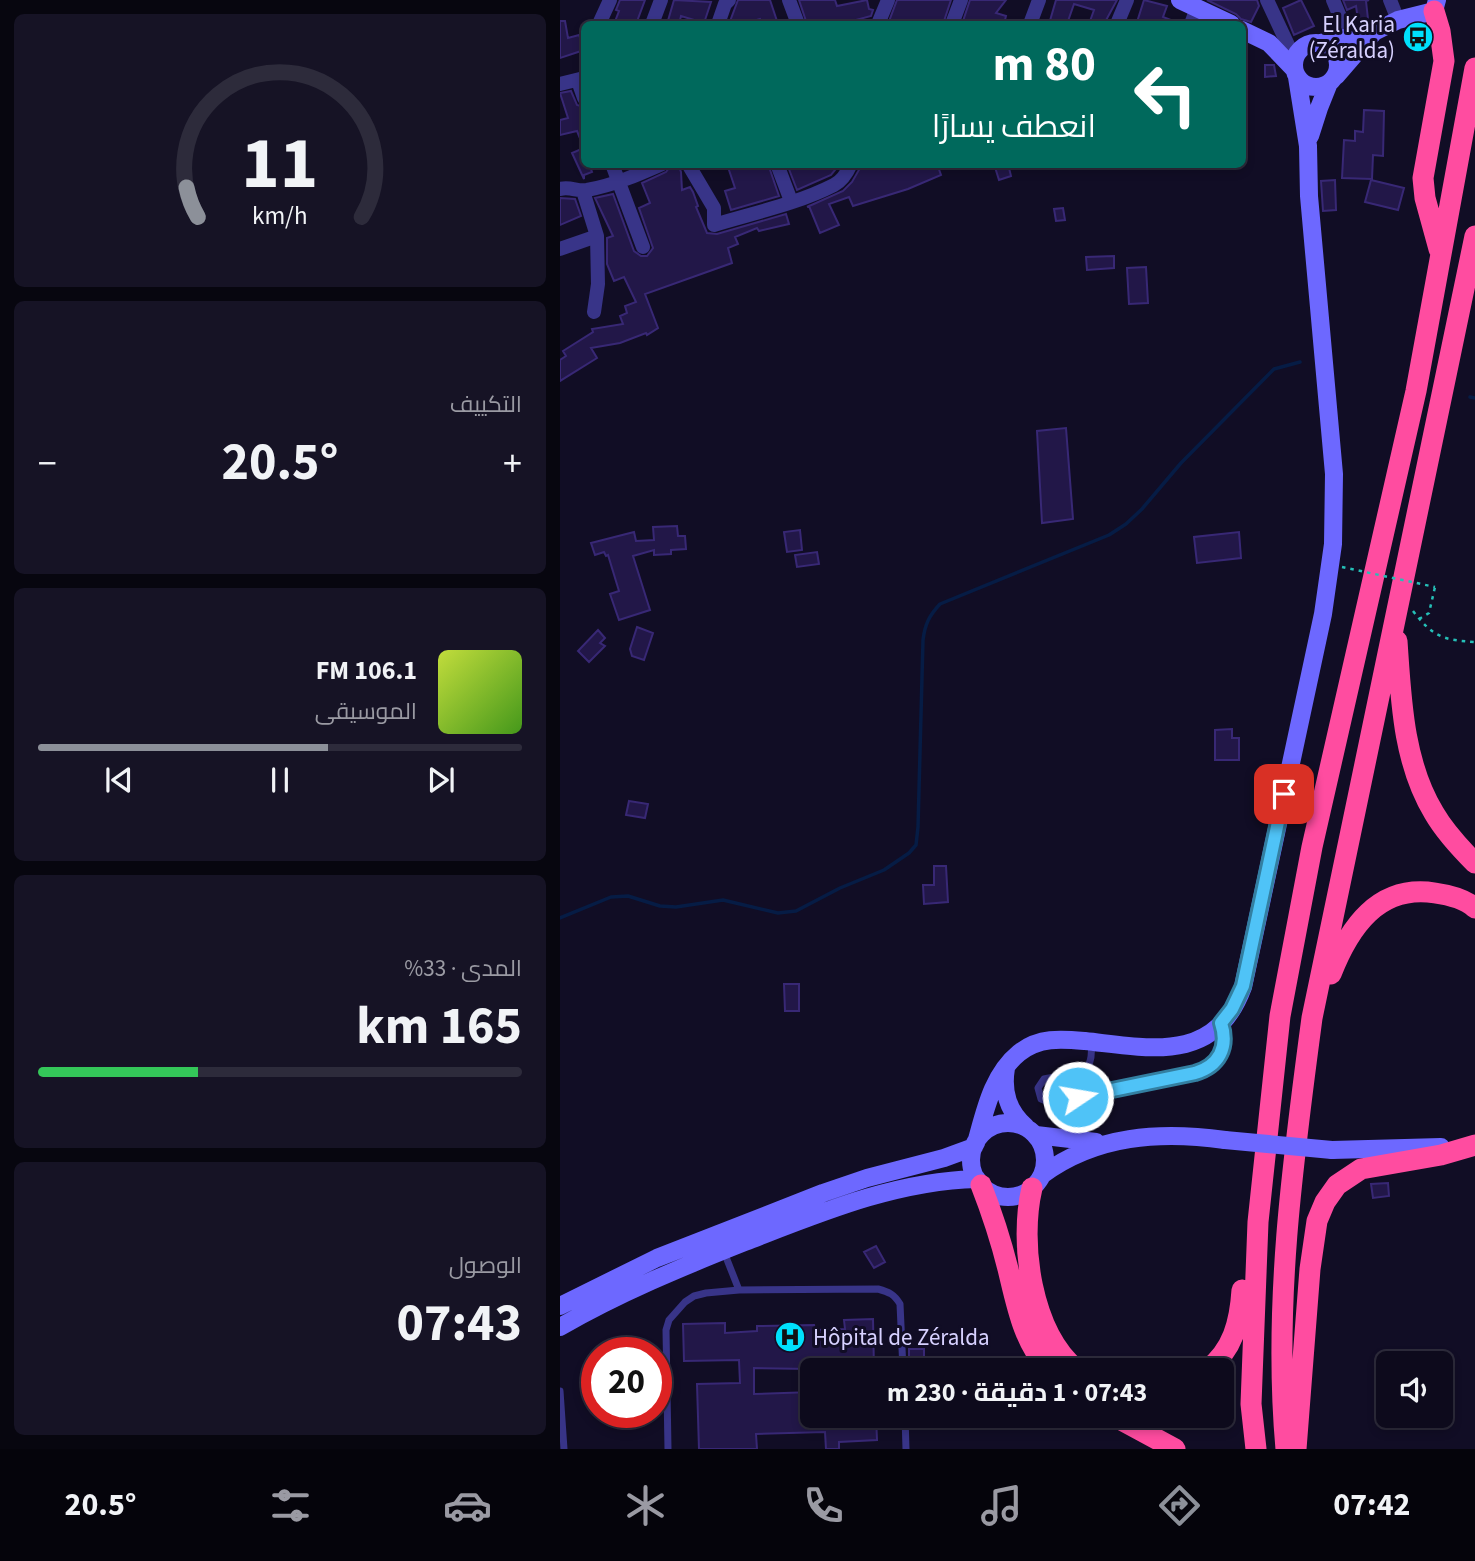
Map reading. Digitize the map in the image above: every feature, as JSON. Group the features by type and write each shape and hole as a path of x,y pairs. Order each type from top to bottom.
{"highway":[{"path":"1435,6 1444,61 1423,178 1425,198 1441,254"},
{"path":"1256,1449 1251,1404 1258,1222 1280,1016 1294,933 1351,669 1416,391 1475,68"},
{"path":"1286,1449 1282,1410 1282,1313 1296,1139 1312,1018 1475,236"},
{"path":"1395,615 1403,714 1420,786 1434,814 1453,840 1475,863"},
{"path":"1312,1018 1340,950 1355,926 1374,906 1396,896 1422,891 1470,903 1475,908"},
{"path":"1296,1449 1311,1269 1317,1220 1325,1202 1337,1185 1361,1169 1441,1155 1475,1143"},
{"path":"1037,1181 1028,1206 1027,1231 1038,1308 1055,1346 1066,1358"},
{"path":"979,1182 1000,1241 1022,1326 1039,1358"},
{"path":"1218,1358 1227,1349 1237,1328 1241,1308 1244,1246 1258,1222"},
{"path":"1136,1428 1175,1449"}],"street":[{"path":"600,21 610,0"},
{"path":"653,21 662,0"},
{"path":"717,21 729,0"},
{"path":"789,0 797,21"},
{"path":"879,21 888,0"},
{"path":"953,21 961,0"},
{"path":"1031,21 1039,0"},
{"path":"1117,21 1127,0"},
{"path":"1180,0 1194,16 1217,21"},
{"path":"1107,1143 1066,1158 1018,1195 1002,1196 988,1190 979,1182 972,1163 990,1094 1006,1068 1021,1052 1039,1042 1059,1039 1171,1048 1195,1042 1221,1023 1232,1009 1243,986 1332,560 1334,474 1309,196 1308,146 1295,73 1297,53 1267,0"},
{"path":"1333,0 1348,36"},
{"path":"1390,0 1398,20"},
{"path":"1246,32 1269,43 1295,46 1320,43 1374,32 1435,6"},
{"path":"1269,43 1308,86 1315,88 1333,80 1374,32"},
{"path":"1308,146 1318,108 1338,68 1334,52 1320,43"},
{"path":"560,85 581,80"},
{"path":"614,168 643,247"},
{"path":"562,184 583,191 619,182 652,168"},
{"path":"690,168 714,208 714,225 836,184 849,168"},
{"path":"779,168 791,201"},
{"path":"583,191 597,236 598,284 594,312"},
{"path":"560,249 597,236"},
{"path":"1006,1068 1004,1087 1009,1105 1031,1131 1045,1154 1037,1181"},
{"path":"560,1306 648,1262 812,1197 867,1178 936,1160 975,1145 985,1131 998,1124 1012,1123 1064,1140 1107,1143 1168,1136 1332,1150 1426,1148 1475,1143"},
{"path":"560,1327 614,1298 829,1209 873,1195 932,1182 979,1182"}],"lane":[{"path":"1091,1042 1092,1058 1089,1066 1082,1072 1044,1079 1038,1088 1041,1099 1051,1103 1203,1071 1217,1061 1221,1054 1224,1038 1221,1023"},
{"path":"723,1251 739,1290"},
{"path":"672,1449 666,1330 669,1320 694,1296 739,1290 878,1289 895,1295 900,1304 902,1358"},
{"path":"560,1391 564,1449"},
{"path":"905,1428 906,1449"}],"path":[{"path":"1342,567 1435,587 1429,613 1419,618"},
{"path":"1399,593 1431,632 1439,637 1475,642"}],"building":[{"path":"620,0 645,0 637,21 615,21 619,11 616,10"},
{"path":"674,0 711,2 705,21 681,16 680,21 668,21"},
{"path":"738,0 770,0 777,21 760,19 730,21"},
{"path":"799,0 835,0 837,6 867,0 869,9 873,10 871,16 852,21 806,21"},
{"path":"897,0 951,0 944,21 889,21"},
{"path":"970,0 1006,0 996,13 1006,16 1005,21 963,21"},
{"path":"1056,0 1117,0 1106,21 1090,21 1094,10 1074,4 1068,21 1050,21"},
{"path":"1144,0 1167,6 1163,17 1173,21 1137,21"},
{"path":"1207,0 1257,0 1259,6 1251,22"},
{"path":"1301,0 1314,26 1294,35 1283,8"},
{"path":"1343,0 1369,0 1366,1 1368,19 1358,20 1356,6 1347,10"},
{"path":"560,21 565,21 568,38 579,35 581,51 560,58"},
{"path":"1265,65 1274,65 1276,76 1265,77"},
{"path":"571,91 577,105 581,106 581,141 577,131 560,135 560,120 568,118 560,93"},
{"path":"1364,110 1384,111 1383,156 1373,155 1372,179 1342,178 1344,140 1355,141 1355,131 1363,132"},
{"path":"581,149 581,168 590,168 592,172 584,175 584,179 572,153"},
{"path":"669,168 680,168 682,190 690,187 693,192 707,233 717,234 786,214 789,224 759,231 757,228 735,237 738,244 728,248 732,263 645,294 658,328 647,335 646,333 620,343 591,348 597,358 560,381 560,360 566,356 563,351 593,332 592,329 623,324 620,316 627,313 625,306 636,302 624,277 614,281 607,264 607,238 613,236 595,198 613,194 634,251 641,256 647,256 653,248 639,208 650,203 642,183"},
{"path":"728,168 769,168 779,196 731,210 725,191 735,188"},
{"path":"789,168 837,168 831,175 797,190"},
{"path":"860,168 938,168 941,175 908,189 853,206 849,197 829,204 839,225 820,233 809,206 843,191"},
{"path":"995,168 1009,168 1011,176 999,180"},
{"path":"1335,180 1336,210 1323,211 1321,181"},
{"path":"1371,180 1404,188 1398,210 1365,202"},
{"path":"560,198 575,199 581,216 560,225"},
{"path":"1063,208 1065,220 1056,221 1054,209"},
{"path":"1114,256 1114,268 1087,270 1086,257"},
{"path":"1146,267 1148,303 1129,304 1127,268"},
{"path":"1066,428 1073,519 1042,523 1037,431"},
{"path":"677,526 678,536 685,536 686,549 671,550 671,554 654,555 654,550 633,556 650,610 619,620 610,594 619,591 608,555 604,552 595,555 591,543 634,532 636,541 654,540 653,527"},
{"path":"800,530 802,550 787,552 784,532"},
{"path":"1239,532 1241,558 1197,563 1194,537"},
{"path":"817,552 819,564 797,567 795,555"},
{"path":"637,627 653,633 644,660 632,656 630,649"},
{"path":"598,630 605,638 600,643 605,646 589,662 578,651"},
{"path":"1232,729 1232,738 1239,738 1239,760 1215,760 1215,730"},
{"path":"629,801 648,804 645,818 626,815"},
{"path":"934,866 946,866 948,902 924,904 923,885 934,885"},
{"path":"784,984 799,984 799,1011 785,1011"},
{"path":"1388,1183 1389,1196 1373,1198 1371,1184"},
{"path":"876,1246 885,1262 874,1268 864,1252"},
{"path":"873,1319 874,1358 800,1358 800,1369 754,1368 754,1394 800,1392 800,1428 876,1428 877,1440 839,1442 839,1449 826,1449 825,1432 756,1434 757,1449 699,1449 697,1384 740,1383 739,1360 684,1361 683,1324 725,1323 725,1333 757,1331 757,1326 814,1325 815,1330 845,1329 844,1320"},
{"path":"909,1349 924,1349 924,1358 909,1358"}],"waterway":[{"path":"560,918 611,897 628,896 660,906 676,907 723,900 778,913 796,911 840,888 884,870 909,853 916,845 918,827 923,640 926,625 936,608 940,604 1109,535 1126,524 1181,463 1274,369 1300,362"},
{"path":"1470,397 1475,398"}],"place":[{"name":"El Karia (Zéralda)","path":"1418,37"},
{"name":"Hôpital de Zéralda","path":"790,1337"}],"route":[{"path":"1078,1097 1203,1071 1217,1061 1224,1045 1221,1023 1232,1009 1243,986 1284,794"}]}
